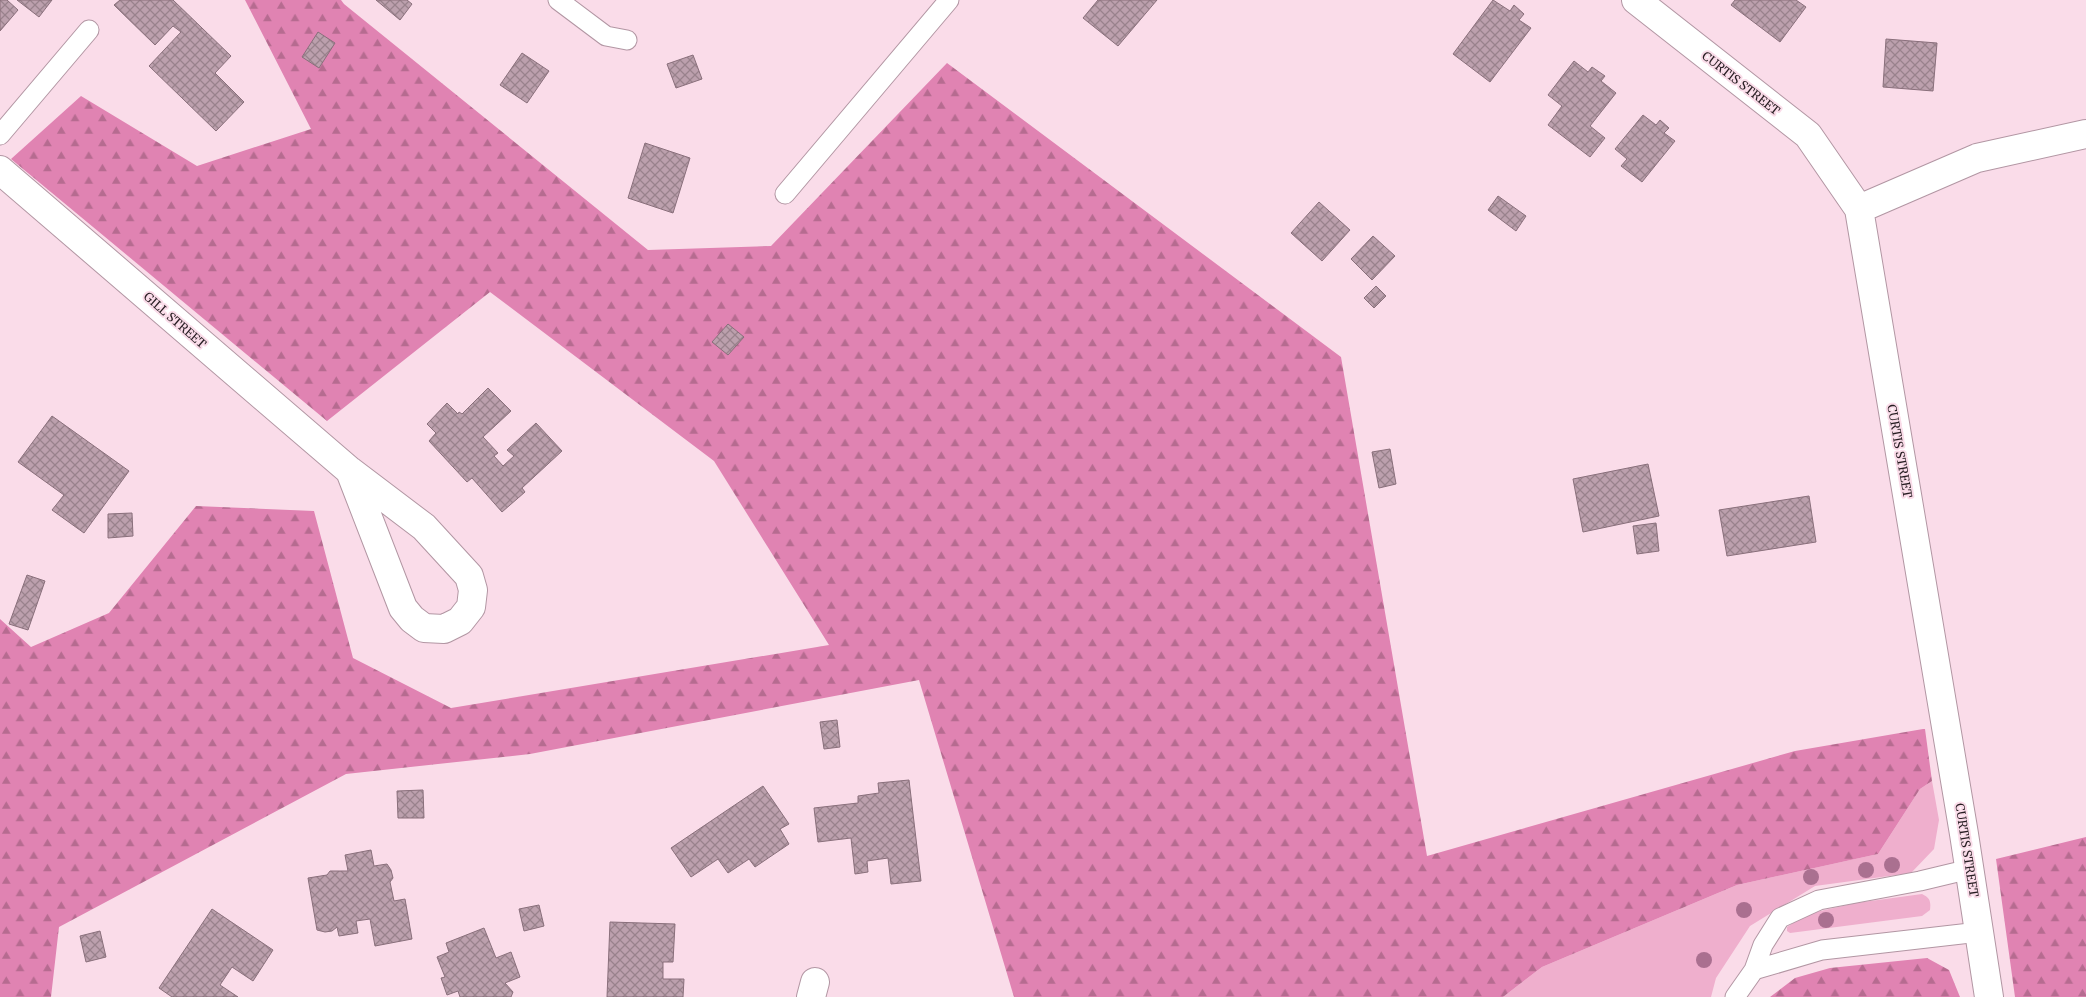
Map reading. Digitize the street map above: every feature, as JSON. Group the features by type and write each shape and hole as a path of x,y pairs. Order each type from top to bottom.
{"street":[{"name":"CURTIS STREET","path":"1636,0 1808,135 1859,209 1970,869 1989,997"},
{"path":"1859,209 1977,158 2086,134"},
{"name":"GILL STREET","path":"0,170 350,471 424,527 469,576 473,590 471,607 460,621 444,629 424,628 412,620 403,608 350,471"}],"lane":[{"path":"558,0 606,36 627,40"},
{"path":"785,194 949,0"},
{"path":"0,135 89,30"},
{"path":"1735,997 1754,970 1762,945 1780,918 1819,900 1920,881 1970,869"},
{"path":"1754,970 1822,950 1979,932"}],"shaded area":[{"path":"1932,781 1939,820 1934,849 1911,873 1815,886 1750,926 1716,978 1711,997 1503,997 1542,967 1737,885 1878,854 1920,789"},
{"path":"1922,894 1929,900 1930,910 1922,916 1790,933 1787,931 1787,927 1807,914 1856,903"}],"green space":[{"path":"245,0 341,0 648,250 771,246 947,63 1341,357 1427,856 1795,751 1923,729 1925,729 1932,781 1920,789 1878,854 1737,885 1542,967 1503,997 1014,997 919,680 530,754 346,774 59,927 51,997 0,997 0,619 31,647 109,613 196,506 314,511 353,658 451,708 829,645 714,461 490,292 327,421 11,159 81,96 197,166 311,129"},
{"path":"2086,837 2086,997 2015,997 1996,859"},
{"path":"1927,958 1949,970 1960,997 1770,997 1795,978 1830,968"}],"building":[{"path":"0,0 7,0 18,10 0,31"},
{"path":"17,0 52,0 39,17"},
{"path":"120,0 173,0 231,56 215,73 244,102 216,131 149,66 181,32 173,26 155,45 114,5"},
{"path":"376,0 407,0 412,4 400,20"},
{"path":"1098,0 1157,0 1118,46 1083,18"},
{"path":"1493,0 1510,11 1514,5 1524,14 1519,20 1531,28 1490,82 1453,54"},
{"path":"1735,0 1796,0 1806,7 1780,42 1731,5"},
{"path":"318,32 335,43 319,68 302,57"},
{"path":"1886,39 1937,43 1933,91 1883,87"},
{"path":"522,53 549,71 527,103 500,85"},
{"path":"693,55 702,79 676,88 667,64"},
{"path":"1574,61 1588,72 1592,67 1605,76 1601,81 1616,93 1590,126 1605,138 1590,157 1548,125 1562,106 1548,95"},
{"path":"1643,115 1656,125 1660,120 1669,128 1664,133 1675,141 1642,182 1621,166 1627,159 1615,149"},
{"path":"645,143 690,158 673,213 628,198"},
{"path":"1498,196 1526,216 1516,231 1488,210"},
{"path":"1319,202 1350,230 1322,261 1291,233"},
{"path":"1373,236 1395,256 1372,280 1351,259"},
{"path":"1376,286 1386,296 1374,308 1364,298"},
{"path":"728,324 744,337 728,355 712,342"},
{"path":"488,388 511,411 483,437 498,453 494,456 503,466 514,456 507,450 536,423 562,451 522,488 525,492 502,512 472,478 467,482 429,441 436,433 427,424 447,403 458,414 459,412 462,414"},
{"path":"52,416 129,471 84,533 52,510 64,495 18,462"},
{"path":"1390,449 1396,484 1379,488 1372,452"},
{"path":"1648,464 1659,516 1583,532 1573,479"},
{"path":"1809,496 1816,542 1727,556 1719,510"},
{"path":"132,513 133,536 108,538 108,514"},
{"path":"1656,523 1659,551 1637,554 1633,526"},
{"path":"27,575 45,581 28,630 9,624"},
{"path":"837,720 840,747 824,749 820,722"},
{"path":"909,780 921,881 891,884 888,858 867,861 868,872 855,874 851,838 818,842 814,808 858,803 858,796 879,793 878,783"},
{"path":"763,786 789,824 780,829 789,844 755,867 749,859 728,873 718,859 691,877 671,848"},
{"path":"423,790 424,818 398,818 397,791"},
{"path":"371,850 374,866 387,864 391,870 393,878 390,882 394,901 405,899 412,939 375,946 370,919 356,921 358,933 339,936 337,927 332,931 317,930 308,878 327,875 330,871 348,871 345,855"},
{"path":"539,905 544,926 524,931 519,909"},
{"path":"212,909 273,950 253,981 232,967 220,985 238,997 172,997 159,988"},
{"path":"610,922 675,924 673,962 663,962 663,979 684,979 683,997 607,997"},
{"path":"484,928 496,958 511,952 520,977 505,983 513,992 511,997 460,997 458,991 447,995 441,978 445,977 437,957 449,952 446,943"},
{"path":"100,931 106,957 86,962 80,936"}]}
